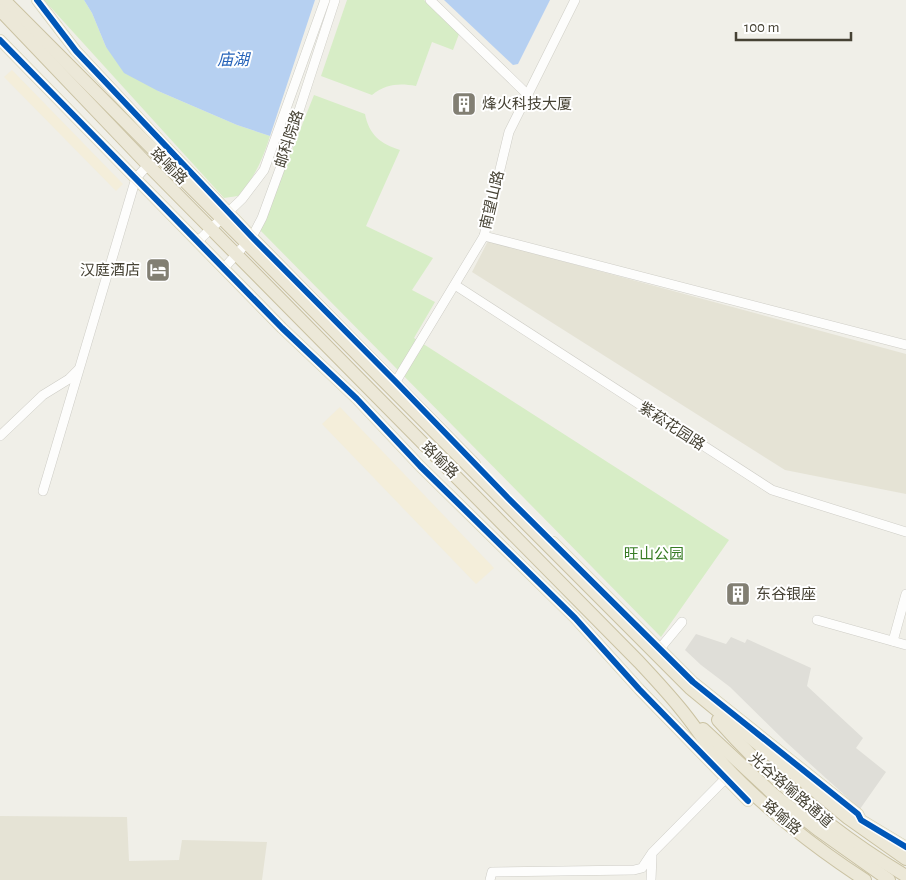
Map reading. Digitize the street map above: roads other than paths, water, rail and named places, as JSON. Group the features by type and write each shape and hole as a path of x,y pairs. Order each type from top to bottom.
{"highway":[{"name":"珞喻路","path":"4,0 225,215 658,651 690,688 848,818 906,859"},
{"name":"珞喻路","path":"0,10 148,165 640,662 680,708 729,775 846,868 866,880"},
{"name":"光谷珞喻路通道","path":"690,688 747,752 786,788 815,813 854,842 906,876"},
{"name":"光谷珞喻路通道","path":"680,708 773,794 817,829 890,880"}],"main road":[{"path":"37,0 76,51 225,215"},
{"path":"0,40 282,328 357,399 420,466 575,618 639,689 729,775 748,801"},
{"path":"658,651 693,682 858,814 861,820 906,847"}],"street":[{"path":"198,241 250,190 264,170 325,0"},
{"name":"邮科院路","path":"224,268 249,240 262,218 281,166 335,0"},
{"path":"430,0 528,95"},
{"name":"南望山路","path":"394,386 484,236 508,137 575,0"},
{"path":"43,491 136,178 148,165"},
{"path":"484,236 906,345"},
{"name":"紫菘花园路","path":"454,285 772,490 906,532"},
{"path":"0,436 43,395 69,379 80,368"},
{"path":"893,641 906,594"},
{"path":"817,620 906,644"},
{"path":"658,651 682,622"},
{"path":"490,880 492,872 634,870 642,868 652,853 729,775"},
{"path":"651,880 652,853"}],"water":[{"name":"庙湖","path":"84,0 315,0 270,136 237,125 158,91 124,73 106,47 92,13"},
{"path":"444,0 550,0 518,64 513,65"}],"place":[{"name":"烽火科技大厦","path":"464,104"},
{"name":"汉庭酒店","path":"158,270"},
{"name":"东谷银座","path":"738,594"}],"park label":[{"name":"旺山公园","path":"654,554"}]}
